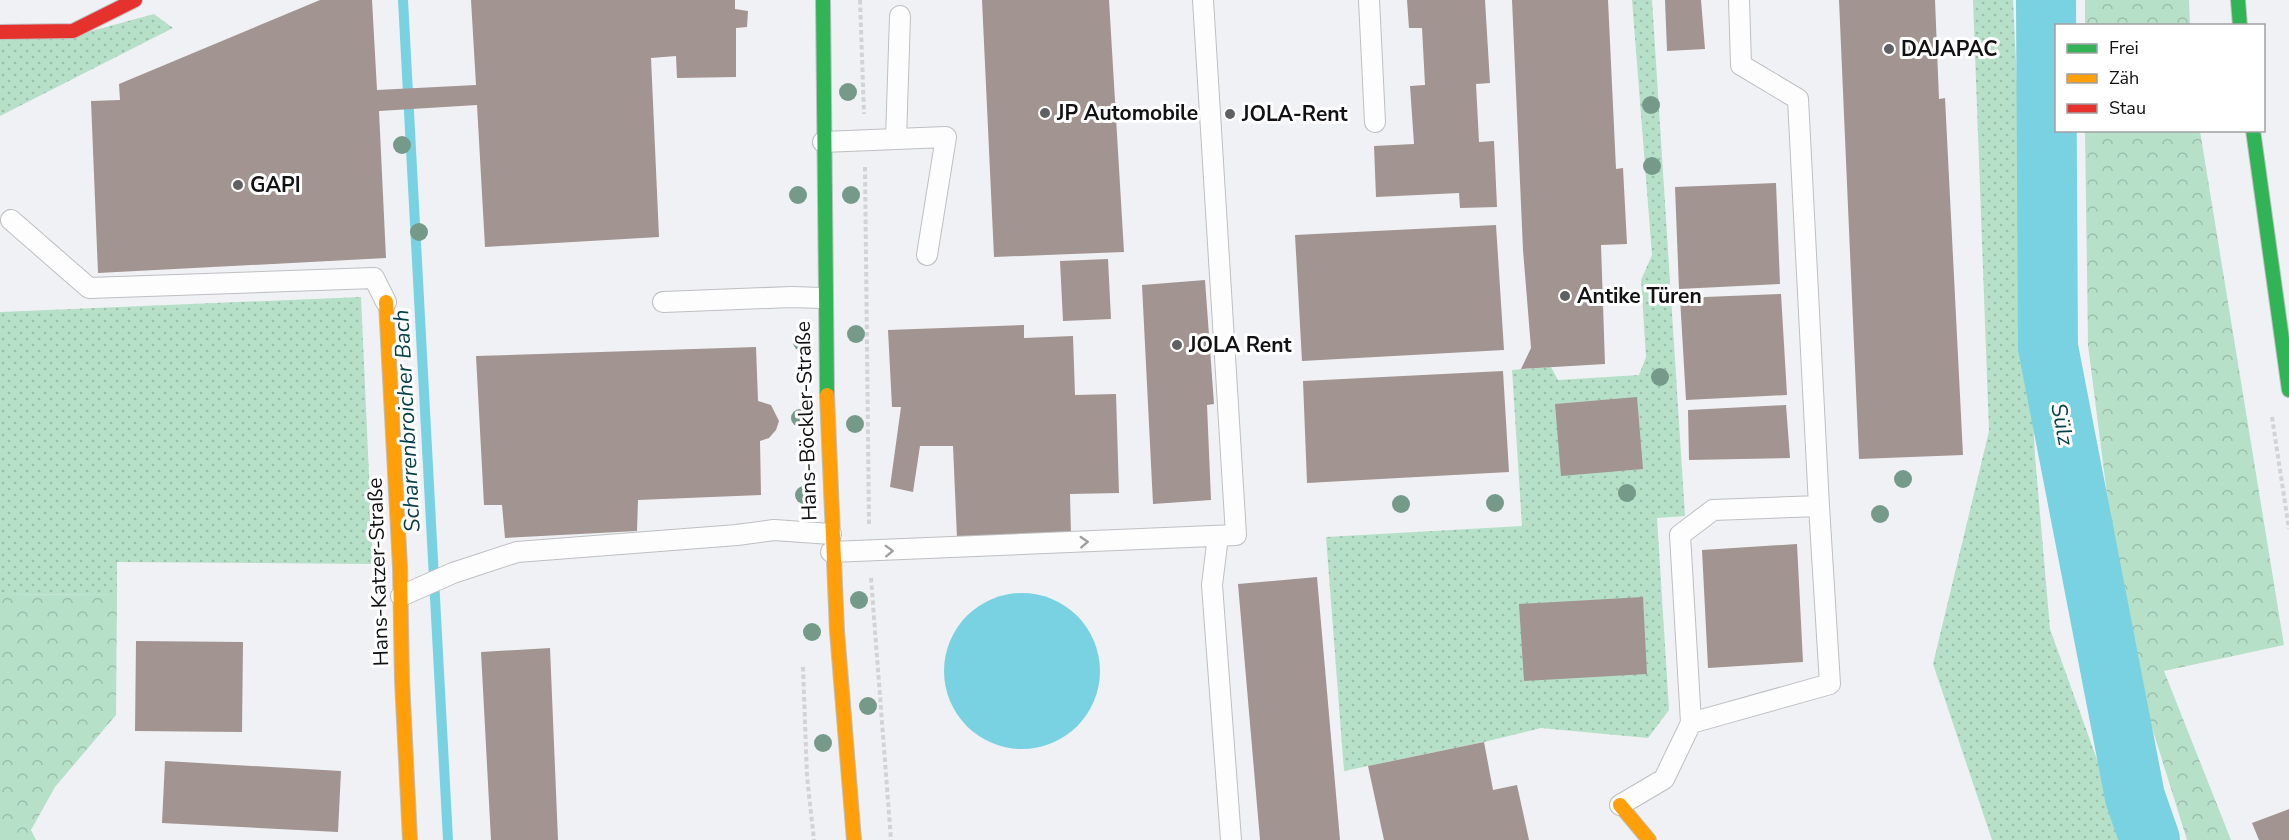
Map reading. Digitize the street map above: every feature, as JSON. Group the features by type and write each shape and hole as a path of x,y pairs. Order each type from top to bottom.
{"street":[{"path":"0,32 72,31 135,0"},
{"name":"Hans-Böckler-Straße","path":"823,0 823,298 831,543 843,737 854,840"},
{"path":"2238,0 2241,24"},
{"path":"2253,132 2289,390"},
{"name":"Hans-Katzer-Straße","path":"386,302 401,596 402,680 410,840"},
{"path":"1620,805 1649,840"}],"lane":[{"path":"1203,0 1227,535 1212,585 1231,840"},
{"path":"1369,0 1375,122"},
{"path":"1690,723 1830,684 1798,99 1741,65 1738,0"},
{"path":"896,139 900,15"},
{"path":"823,142 946,137 927,255"},
{"path":"11,220 89,288 374,278 386,302"},
{"path":"663,302 823,298"},
{"path":"1620,805 1664,779 1690,723 1680,535 1713,510 1819,506"},
{"path":"401,596 453,573 517,552 737,535 774,530 869,551 1227,535"}],"path":[{"path":"860,0 865,140 869,551 891,840"}],"green space":[{"path":"1632,0 1652,0 1685,516 1657,518 1669,710 1648,738 1541,728 1344,771 1326,537 1522,526 1512,370 1551,367 1558,380 1639,375 1646,357 1641,280 1652,255"},
{"path":"1973,0 2013,0 2035,456 2050,629 2126,840 1992,840 1933,664 1989,431"},
{"path":"2085,0 2189,0 2190,24 2085,24"},
{"path":"154,14 173,28 0,116 0,39 62,39"},
{"path":"2085,132 2200,132 2284,645 2164,671 2231,840 2187,840 2126,644 2088,345"},
{"path":"361,297 373,564 117,562 117,595 0,594 0,312"},
{"path":"0,594 117,595 116,715 55,787 31,830 36,840 0,840"}],"water":[{"path":"1022,593 1052,599 1077,616 1094,641 1100,671 1094,701 1077,726 1052,743 1022,749 992,743 967,726 950,701 944,671 950,641 967,616 992,599"}],"building":[{"path":"320,0 372,0 377,90 476,85 471,0 735,0 735,9 748,11 747,27 736,28 736,77 677,78 676,56 651,58 659,237 485,247 477,105 379,111 386,258 98,273 91,101 120,100 119,84"},
{"path":"982,0 1109,0 1124,252 994,257"},
{"path":"1407,0 1485,0 1490,83 1476,84 1479,142 1494,141 1497,207 1460,208 1459,193 1376,197 1374,146 1414,144 1410,86 1425,85 1422,28 1409,28"},
{"path":"1512,0 1608,0 1616,169 1623,168 1627,244 1601,245 1605,364 1521,369 1531,348 1523,250"},
{"path":"1665,0 1701,0 1705,49 1667,51"},
{"path":"1839,0 1935,0 1939,99 1945,98 1963,455 1859,459"},
{"path":"1776,183 1780,284 1679,289 1675,187"},
{"path":"1496,225 1504,350 1302,361 1295,235"},
{"path":"1108,259 1111,319 1063,321 1060,261"},
{"name":"JOLA Rent","path":"1205,280 1214,404 1207,405 1211,500 1153,504 1142,285"},
{"path":"1781,294 1787,395 1686,400 1680,298"},
{"path":"1024,325 1024,338 1073,336 1075,395 1116,394 1119,493 1070,494 1071,534 957,538 953,446 920,446 913,492 890,487 901,407 892,407 888,330"},
{"path":"756,347 758,401 771,405 779,421 776,430 769,438 760,441 761,495 638,500 637,531 505,538 502,505 484,505 476,356"},
{"path":"1503,371 1509,472 1307,483 1303,381"},
{"path":"1637,397 1643,469 1561,476 1555,404"},
{"path":"1786,405 1790,458 1689,460 1688,410"},
{"path":"1797,544 1803,662 1708,668 1702,550"},
{"path":"1317,577 1340,840 1260,840 1238,584"},
{"path":"1643,597 1647,674 1524,681 1519,604"},
{"path":"136,641 243,642 242,732 135,731"},
{"path":"550,648 558,840 491,840 481,652"},
{"path":"1484,742 1493,790 1517,785 1529,840 1384,840 1368,766"},
{"path":"165,761 341,771 338,832 162,823"},
{"path":"2289,809 2289,840 2259,840 2252,823"}],"waterway":[{"name":"Scharrenbroicher Bach","path":"403,0 448,840"},
{"name":"Sülz","path":"2046,0 2048,347 2135,797 2150,840"}],"traffic: fast":[{"path":"823,0 827,395"},
{"path":"2238,0 2240,24"},
{"path":"2253,132 2289,390"}],"traffic: slow":[{"path":"386,302 400,567 402,680 410,840"},
{"path":"827,395 837,631 854,840"},
{"path":"1620,805 1649,840"}],"traffic: jam":[{"path":"0,32 73,31 135,0"}],"place":[{"name":"DAJAPAC","path":"1889,49"},
{"name":"JP Automobile","path":"1045,113"},
{"name":"JOLA-Rent","path":"1230,114"},
{"name":"GAPI","path":"238,185"},
{"name":"Antike Türen","path":"1565,296"},
{"name":"JOLA Rent","path":"1177,345"}]}
